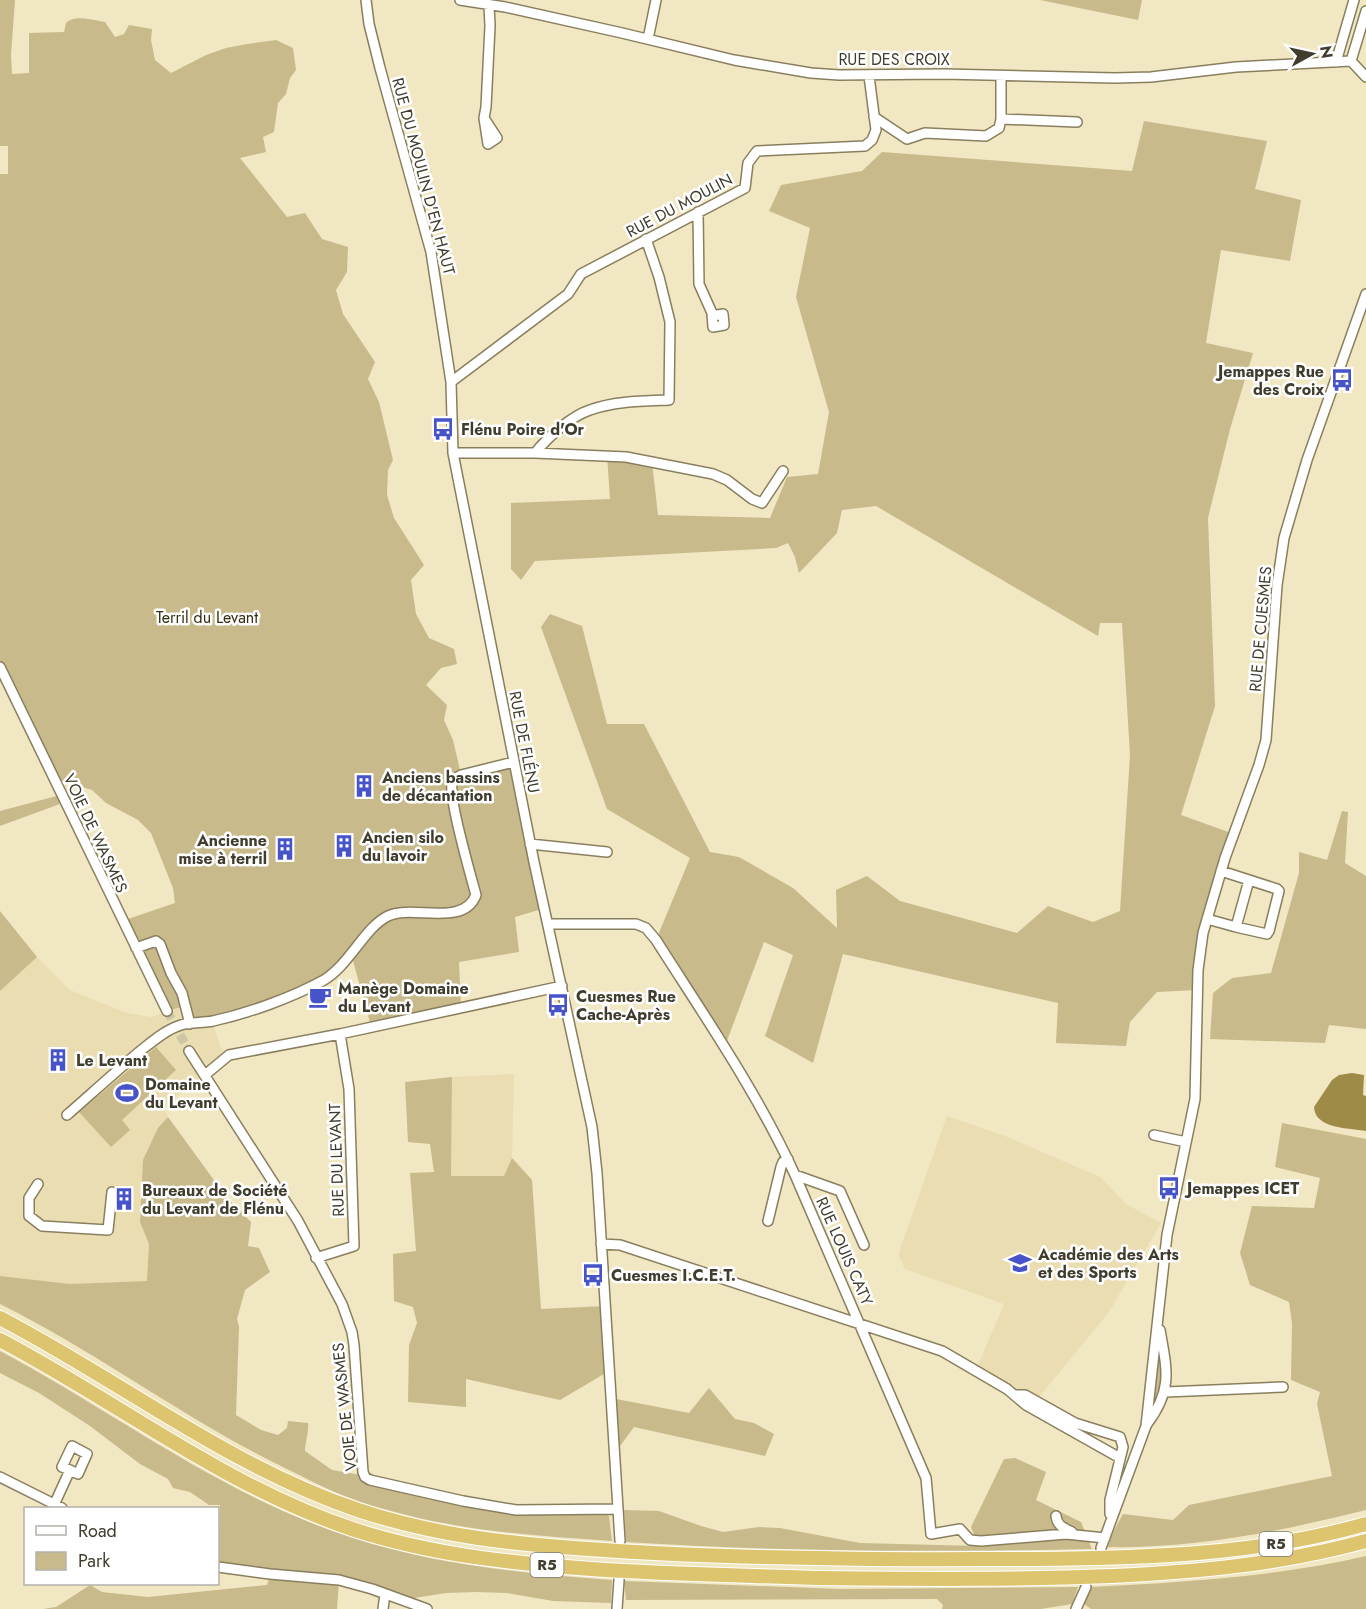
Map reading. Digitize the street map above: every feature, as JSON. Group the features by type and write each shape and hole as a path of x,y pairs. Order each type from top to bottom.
{"highway":[{"name":"R5","path":"0,1318 104,1376 210,1442 283,1481 398,1523 477,1539 568,1548 730,1557 893,1560 1064,1558 1175,1555 1224,1551 1302,1539 1366,1524"},
{"name":"R5","path":"0,1340 201,1460 276,1498 353,1529 433,1551 548,1566 730,1576 894,1579 1064,1578 1225,1568 1306,1555 1366,1541"},
{"path":"1306,1555 1366,1546"}],"street":[{"name":"RUE DU MOULIN D'EN HAUT","path":"366,0 369,24 380,68 432,252 451,382 453,453 491,645"},
{"name":"RUE DES CROIX","path":"460,0 489,4 734,60 811,73 869,76 944,74 1151,77 1236,67 1351,61"},
{"path":"648,39 656,0"},
{"path":"1336,62 1354,0"},
{"path":"484,118 490,26 489,4"},
{"path":"1366,11 1351,61 1366,77"},
{"name":"RUE DU MOULIN","path":"451,382 568,294 581,274 745,188 748,163 756,151 865,146 872,140 876,130 869,76"},
{"path":"874,117 907,139 925,133 986,136 999,128 1001,76"},
{"path":"1000,119 1077,122"},
{"path":"698,212 699,284 712,316"},
{"path":"535,453 549,436 588,410 635,401 669,400 670,322 659,277 646,239"},
{"name":"RUE DE CUESMES","path":"1158,1318 1167,1235 1195,1099 1198,969 1208,919 1221,872 1266,740 1277,585 1284,538 1307,460 1366,294"},
{"path":"453,453 535,453 626,457 713,474 727,480 752,499 762,503 783,471"},
{"name":"RUE DE FLÉNU","path":"491,645 530,844 592,1127 597,1173 620,1541"},
{"name":"VOIE DE WASMES","path":"0,667 167,1011"},
{"path":"66,1115 160,1036 182,1024 212,1021 255,1008 325,979 349,959 375,926 389,915 448,914 473,902 476,895 455,808 452,786 461,775 514,762"},
{"path":"530,844 607,852"},
{"path":"1208,919 1263,934 1269,931 1279,891 1221,872"},
{"path":"1236,927 1249,880"},
{"path":"574,924 582,920 619,918"},
{"name":"RUE LOUIS CATY","path":"548,924 636,924 646,928 744,1077 776,1133 926,1478 931,1534 960,1529 970,1540 981,1541 1066,1534 1106,1538"},
{"path":"136,948 156,941 160,944 171,973 182,993 190,1024"},
{"path":"205,1075 229,1055 340,1034 562,986"},
{"name":"RUE DU LEVANT","path":"316,1258 354,1246 349,1089 340,1034"},
{"name":"VOIE DE WASMES","path":"189,1051 287,1202 342,1304 352,1332 365,1477 463,1502 516,1510 618,1509"},
{"path":"1154,1135 1186,1142"},
{"path":"768,1221 781,1167 783,1162 788,1160"},
{"path":"795,1175 840,1191 864,1245"},
{"path":"38,1184 29,1198 29,1216 42,1226 108,1230 112,1192"},
{"path":"601,1244 620,1245 942,1351 1016,1395 1026,1405 1120,1458"},
{"path":"1146,1426 1160,1408 1166,1392 1158,1318"},
{"path":"1101,1548 1146,1426 1158,1318"},
{"path":"1166,1392 1282,1386"},
{"path":"1016,1395 1025,1395 1075,1423 1120,1437 1123,1443 1110,1500 1110,1522"},
{"path":"0,1477 58,1507 70,1470"},
{"path":"1056,1516 1061,1527 1080,1535"},
{"path":"219,1567 339,1580 427,1609"},
{"path":"617,1609 619,1580"},
{"path":"1076,1609 1086,1587"},
{"path":"383,1609 385,1594"}],"shaded area":[{"path":"37,957 70,990 127,1013 151,1017 185,1006 212,1021 221,1048 229,1055 164,1109 168,1117 158,1128 140,1222 149,1244 148,1281 70,1284 0,1276 0,991"},
{"path":"1352,1073 1364,1075 1366,1131 1326,1123 1320,1120 1314,1107 1332,1080 1339,1075"},
{"path":"514,1074 512,1158 504,1176 451,1176 452,1077"},
{"name":"Académie des Arts et des Sports","path":"947,1116 1005,1136 1100,1177 1126,1204 1161,1223 1109,1312 1035,1402 1016,1395 976,1370 1004,1304 905,1269 899,1256"}],"green space":[{"name":"Terril du Levant","path":"0,0 15,0 12,74 29,73 29,33 64,32 66,23 79,18 105,22 115,37 124,34 129,25 152,29 151,40 155,60 171,73 206,55 226,48 276,40 293,48 296,70 290,78 286,94 278,103 274,132 263,137 266,152 240,158 287,217 305,213 322,239 348,247 347,272 336,290 343,314 375,362 368,379 379,402 393,460 388,470 387,495 394,518 424,565 411,580 416,614 429,638 454,649 457,664 441,668 426,685 447,705 444,720 453,740 461,774 514,762 542,909 515,917 519,952 459,962 461,1007 371,1026 352,957 325,979 255,1008 190,1024 185,1006 167,1011 122,921 175,903 173,888 151,833 138,820 106,803 92,790 59,780 0,667 0,174 8,174 8,146 0,146"},
{"path":"1040,0 1142,0 1138,20"},
{"path":"1144,121 1267,141 1255,189 1301,200 1290,261 1221,250 1206,343 1253,353 1230,429 1208,518 1215,706 1181,815 1234,834 1203,933 1197,990 1157,992 1130,1022 1126,1046 1056,1043 1058,1003 843,954 813,1063 765,1036 793,955 764,942 725,1046 656,940 690,858 607,809 541,627 550,614 582,626 607,724 644,724 710,852 739,857 793,888 837,928 836,890 867,876 900,901 1017,933 1048,906 1093,922 1120,911 1130,755 1122,623 1100,623 1098,636 876,506 842,510 837,533 799,573 788,543 776,548 535,561 521,580 511,569 511,503 610,499 607,455 652,462 658,515 770,518 787,477 818,474 829,412 796,297 810,228 769,211 781,185 862,171 882,152 1132,171"},
{"path":"64,794 68,801 0,826 0,811"},
{"path":"1342,811 1348,812 1345,863 1366,876 1366,1029 1329,1025 1325,1043 1210,1039 1213,993 1232,978 1271,973 1299,873 1299,852 1327,860"},
{"path":"0,911 37,957 0,991"},
{"name":"Domaine du Levant","path":"156,1047 176,1070 122,1120 130,1130 111,1147 79,1112"},
{"path":"452,1077 451,1176 504,1176 512,1158 532,1180 541,1309 605,1306 609,1371 560,1400 466,1379 466,1407 408,1402 409,1345 417,1323 413,1307 394,1301 393,1254 416,1251 410,1173 434,1172 430,1144 408,1142 405,1082"},
{"path":"168,1117 227,1198 251,1222 248,1246 259,1248 270,1272 245,1290 237,1319 239,1327 236,1415 261,1430 278,1435 287,1428 288,1421 308,1423 305,1451 332,1470 486,1506 594,1509 609,1516 612,1541 484,1530 453,1525 390,1511 349,1498 217,1432 74,1344 0,1304 0,1276 70,1284 147,1281 149,1244 140,1222 143,1160 158,1128"},
{"path":"1282,1123 1366,1139 1366,1510 1302,1525 1206,1542 1108,1547 1123,1514 1173,1520 1189,1505 1332,1476 1317,1404 1320,1392 1291,1380 1292,1323 1289,1302 1250,1285 1240,1253 1252,1206 1314,1208 1320,1178 1275,1167"},
{"path":"1160,1346 1162,1393 1151,1412"},
{"path":"0,1351 193,1465 314,1524 387,1548 461,1564 612,1580 611,1603 553,1601 507,1593 476,1592 446,1593 402,1600 339,1581 337,1609 43,1609 56,1607 90,1585 102,1592 148,1597 267,1585 270,1575 219,1567 220,1505 209,1505 190,1492 173,1488 168,1479 140,1464 90,1426 39,1393 0,1373"},
{"path":"709,1388 735,1419 754,1423 774,1434 765,1456 634,1427 615,1453 611,1398 689,1413"},
{"path":"1015,1458 1046,1472 1036,1500 1081,1522 1092,1549 859,1550 742,1548 626,1542 624,1510 659,1511 723,1532 759,1527 780,1528 860,1543 978,1546 971,1527 1004,1459"},
{"path":"1366,1556 1366,1609 1091,1609 1084,1604 1092,1587 1264,1574"},
{"path":"624,1581 840,1589 1078,1587 1072,1604 1041,1609 942,1609 943,1605 937,1599 626,1600"}],"tunnel":[{"path":"167,1011 189,1051"}],"place":[{"name":"Jemappes Rue des Croix","path":"1342,380"},
{"name":"Flénu Poire d'Or","path":"443,429"},
{"name":"Anciens bassins de décantation","path":"364,786"},
{"name":"Ancien silo du lavoir","path":"344,846"},
{"name":"Ancienne mise à terril","path":"285,849"},
{"name":"Manège Domaine du Levant","path":"320,997"},
{"name":"Cuesmes Rue Cache-Après","path":"558,1005"},
{"name":"Le Levant","path":"58,1060"},
{"name":"Domaine du Levant","path":"127,1093"},
{"name":"Jemappes ICET","path":"1169,1188"},
{"name":"Bureaux de Société du Levant de Flénu","path":"124,1199"},
{"name":"Académie des Arts et des Sports","path":"1020,1263"},
{"name":"Cuesmes I.C.E.T.","path":"593,1275"}]}
